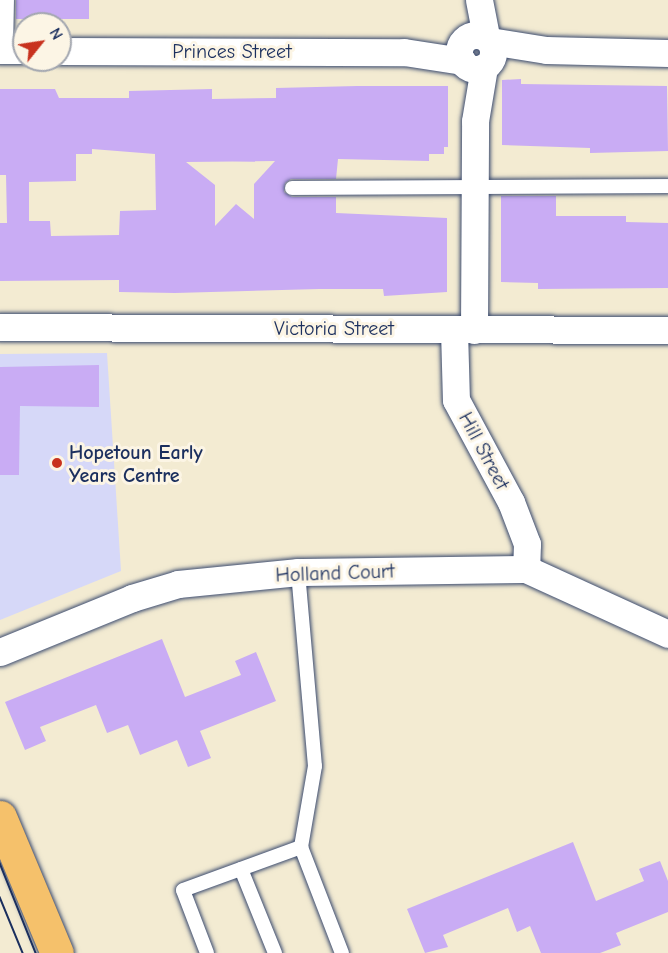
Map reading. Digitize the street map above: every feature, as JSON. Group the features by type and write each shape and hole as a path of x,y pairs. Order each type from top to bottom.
{"highway":[{"path":"0,817 57,953"}],"street":[{"name":"Hill Street","path":"474,0 476,51"},
{"name":"Hill Street","path":"479,0 474,187 464,330 456,400 511,502 526,544 525,569"},
{"name":"Princes Street","path":"72,51 546,50 668,53"},
{"name":"Victoria Street","path":"0,327 668,330"},
{"name":"Holland Court","path":"0,652 132,598 178,584 298,572 525,569 668,634"}],"lane":[{"path":"7,0 10,50"},
{"path":"292,188 668,186"},
{"path":"298,572 315,766 301,847 342,953"},
{"path":"207,953 183,890 301,847"},
{"path":"242,868 275,953"}],"shaded area":[{"name":"Hopetoun Early Years Centre","path":"107,353 121,571 0,620 0,354"}],"building":[{"path":"16,0 89,0 89,19 72,19 72,12 16,12"},
{"path":"521,79 521,84 667,86 668,151 590,153 590,148 502,145 502,80"},
{"path":"448,86 448,147 444,147 444,154 429,154 429,161 338,159 336,179 291,179 285,183 284,192 292,197 336,197 336,213 447,218 447,292 384,296 383,289 119,292 119,280 0,281 0,223 7,223 6,175 0,175 0,89 55,89 59,98 129,98 129,91 212,89 212,99 276,98 276,88","holes":["92,149 155,154 156,210 120,211 119,235 51,236 50,221 29,221 29,182 76,181 76,154 92,154","275,161 254,184 254,219 236,204 215,226 215,185 186,162"]},
{"path":"501,196 556,196 556,216 626,216 626,222 668,223 668,288 538,289 538,283 501,282"},
{"path":"99,365 99,407 20,406 19,475 0,475 0,367"},
{"path":"162,639 185,697 241,675 235,661 256,652 276,701 200,731 211,758 188,767 177,740 140,755 128,725 107,733 96,705 40,727 46,741 25,750 5,702"},
{"path":"573,842 596,901 644,881 639,869 660,861 668,881 668,912 616,933 621,945 600,953 541,953 530,926 517,932 508,908 443,935 448,947 425,953 407,909"}],"tram line":[{"path":"0,863 36,953"},
{"path":"0,897 23,953"}],"place":[{"name":"Hopetoun Early Years Centre","path":"57,463"}]}
